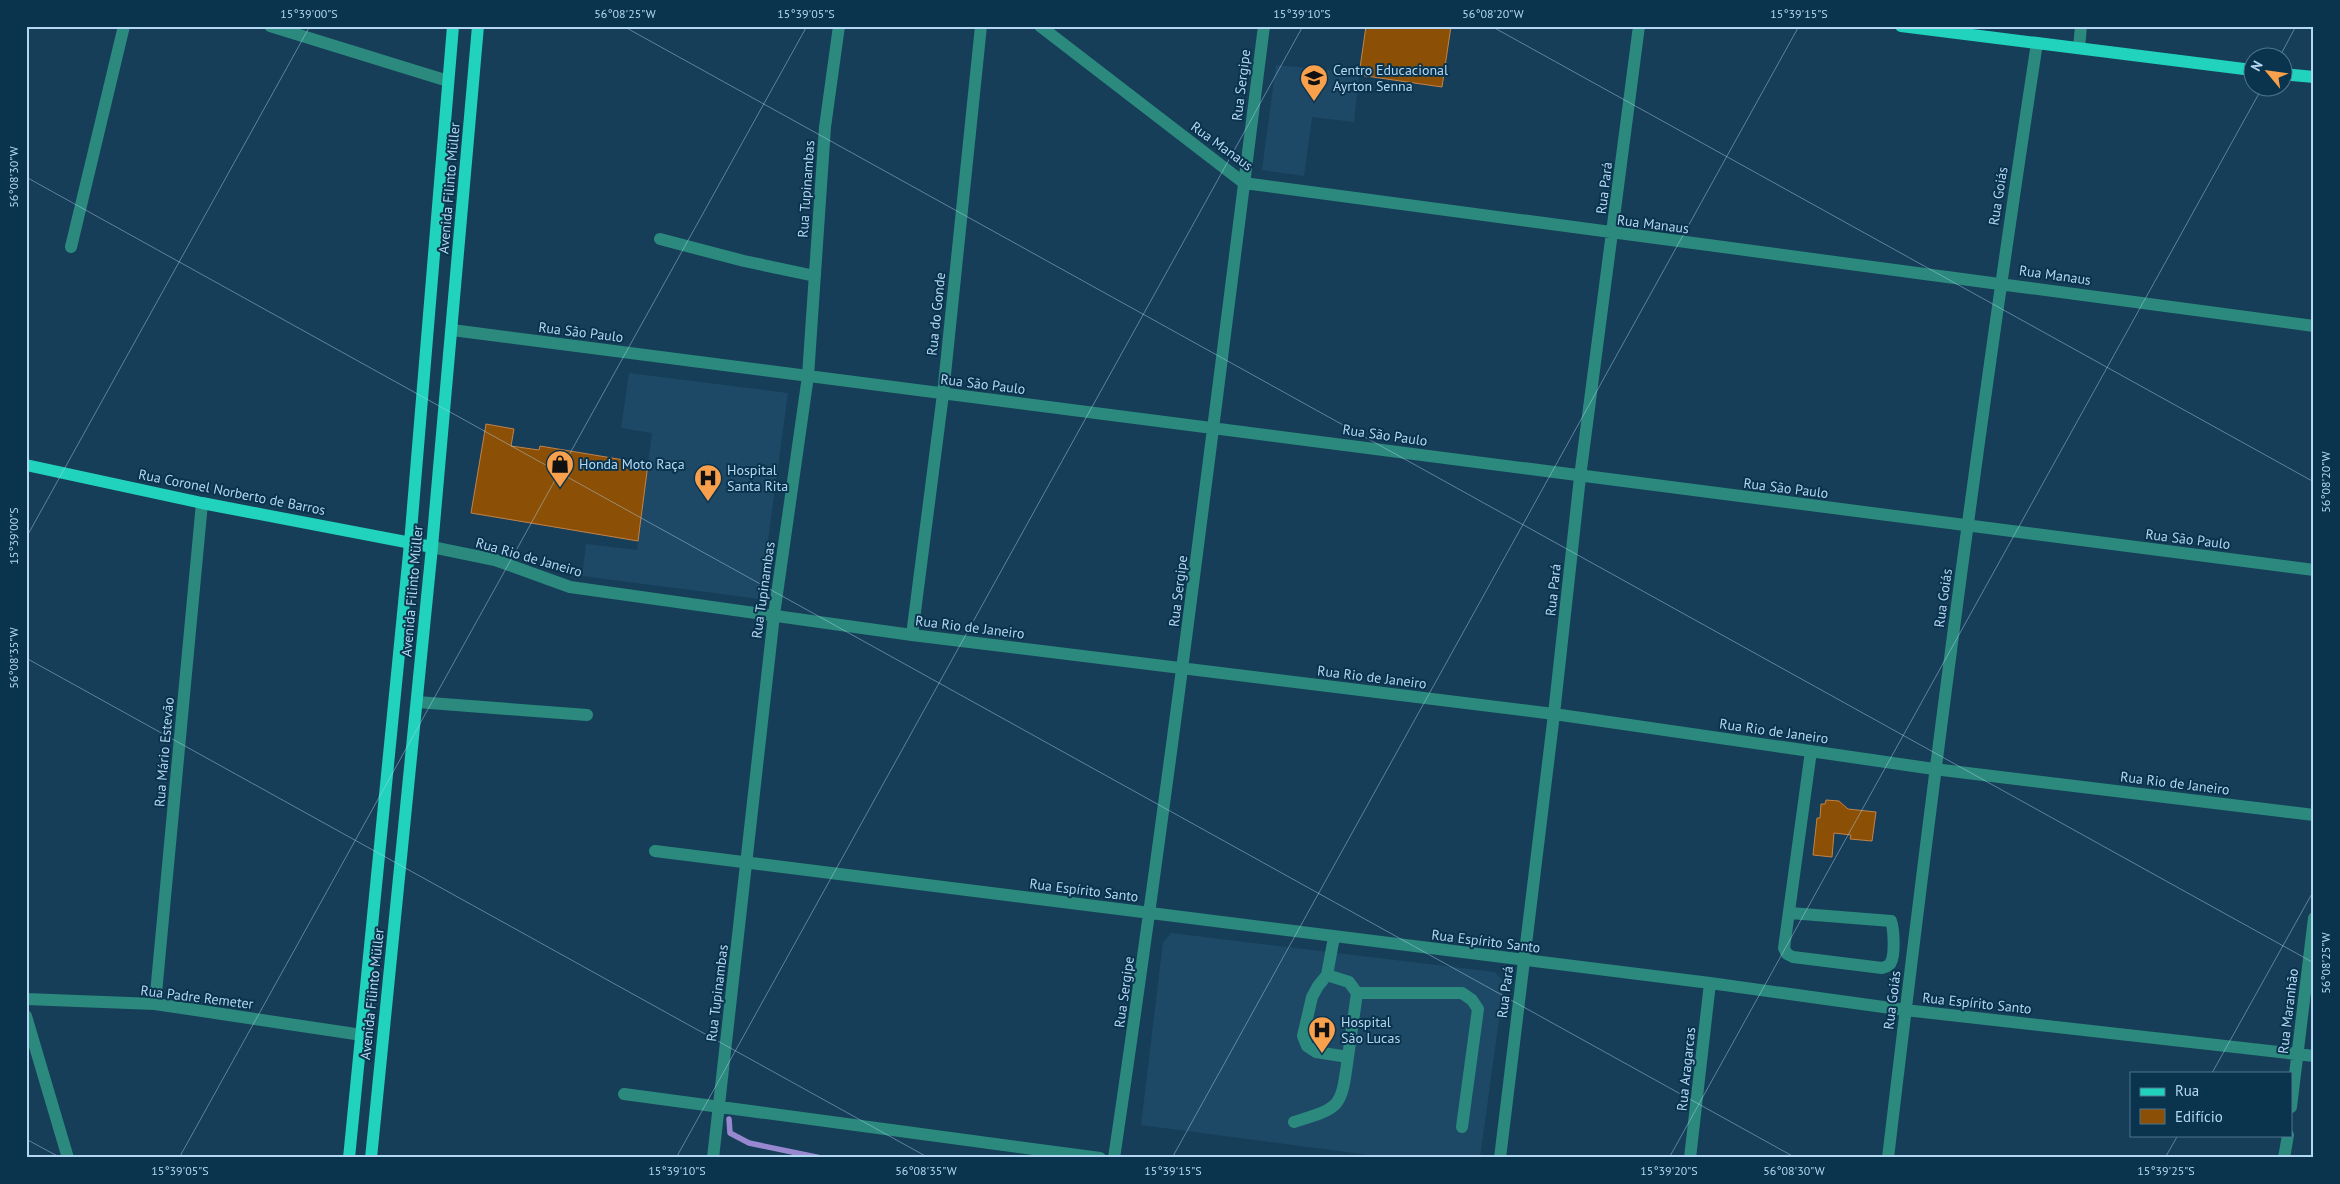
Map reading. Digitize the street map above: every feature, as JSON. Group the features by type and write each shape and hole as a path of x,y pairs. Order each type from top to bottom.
{"main road":[{"name":"Avenida Filinto Müller","path":"349,1158 410,542 453,26"},
{"name":"Avenida Filinto Müller","path":"371,1158 432,547 478,26"},
{"path":"1901,26 2242,69"},
{"path":"2292,75 2314,77"},
{"name":"Rua Coronel Norberto de Barros","path":"27,467 432,547"}],"street":[{"path":"71,248 124,26"},
{"path":"270,26 448,81"},
{"name":"Rua Tupinambas","path":"713,1158 774,615 808,376 825,127 839,26"},
{"name":"Rua do Gonde","path":"912,635 942,394 982,26"},
{"name":"Rua Manaus","path":"1040,26 1244,183 1613,234 2000,283 2314,326"},
{"name":"Rua Sergipe","path":"1114,1158 1183,670 1264,26"},
{"name":"Rua Pará","path":"1500,1158 1554,714 1580,477 1639,26"},
{"path":"2079,48 2081,26"},
{"name":"Rua Goiás","path":"1888,1158 1934,769 2000,283 2037,43"},
{"path":"660,239 744,262 815,276"},
{"name":"Rua São Paulo","path":"452,330 1580,477 2314,570"},
{"name":"Rua Mário Estevão","path":"155,1004 202,503"},
{"name":"Rua Rio de Janeiro","path":"432,547 495,560 570,587 912,635 1183,670 1554,714 1934,769 2314,815"},
{"path":"417,702 587,715"},
{"path":"1790,913 1891,922 1894,928 1892,961 1882,968 1792,957 1787,954 1784,948 1811,751"},
{"name":"Rua Espírito Santo","path":"655,851 1710,983 1905,1010 2314,1056"},
{"name":"Rua Maranhão","path":"2292,1099 2314,918"},
{"path":"1334,937 1327,975 1312,997 1303,1036 1307,1046 1316,1052 1348,1057"},
{"path":"1294,1122 1329,1111 1343,1092 1356,993 1349,982 1327,975"},
{"name":"Rua Aragarcas","path":"1690,1158 1710,983"},
{"path":"1356,993 1462,993 1472,1000 1478,1009 1462,1127"},
{"name":"Rua Padre Remeter","path":"26,999 155,1004 362,1035"},
{"path":"26,1016 68,1158"},
{"path":"624,1094 1100,1158"},
{"path":"2284,1158 2288,1136"}],"shaded area":[{"name":"Centro Educacional Ayrton Senna","path":"1366,26 1451,26 1442,87 1359,75 1354,122 1312,117 1304,176 1262,170 1276,65 1359,73"},
{"name":"Hospital Santa Rita","path":"629,373 788,393 760,599 582,576 586,544 637,550 652,433 621,428"},
{"name":"Hospital São Lucas","path":"1171,933 1495,972 1504,983 1480,1158 1392,1158 1141,1125 1163,942"}],"building":[{"path":"1366,26 1451,26 1442,87 1359,75"},
{"name":"Honda Moto Raça","path":"486,424 514,429 511,446 539,450 540,446 648,464 638,541 471,513"},
{"path":"1826,800 1839,801 1848,809 1876,812 1872,841 1850,839 1851,835 1834,833 1832,857 1813,855 1817,818 1820,818 1821,804 1825,804"}],"waterway":[{"path":"729,1119 730,1133 749,1143 821,1158"}],"place":[{"name":"Centro Educacional Ayrton Senna","path":"1314,102"},
{"name":"Honda Moto Raça","path":"560,488"},
{"name":"Hospital Santa Rita","path":"708,502"},
{"name":"Hospital São Lucas","path":"1322,1054"}]}
